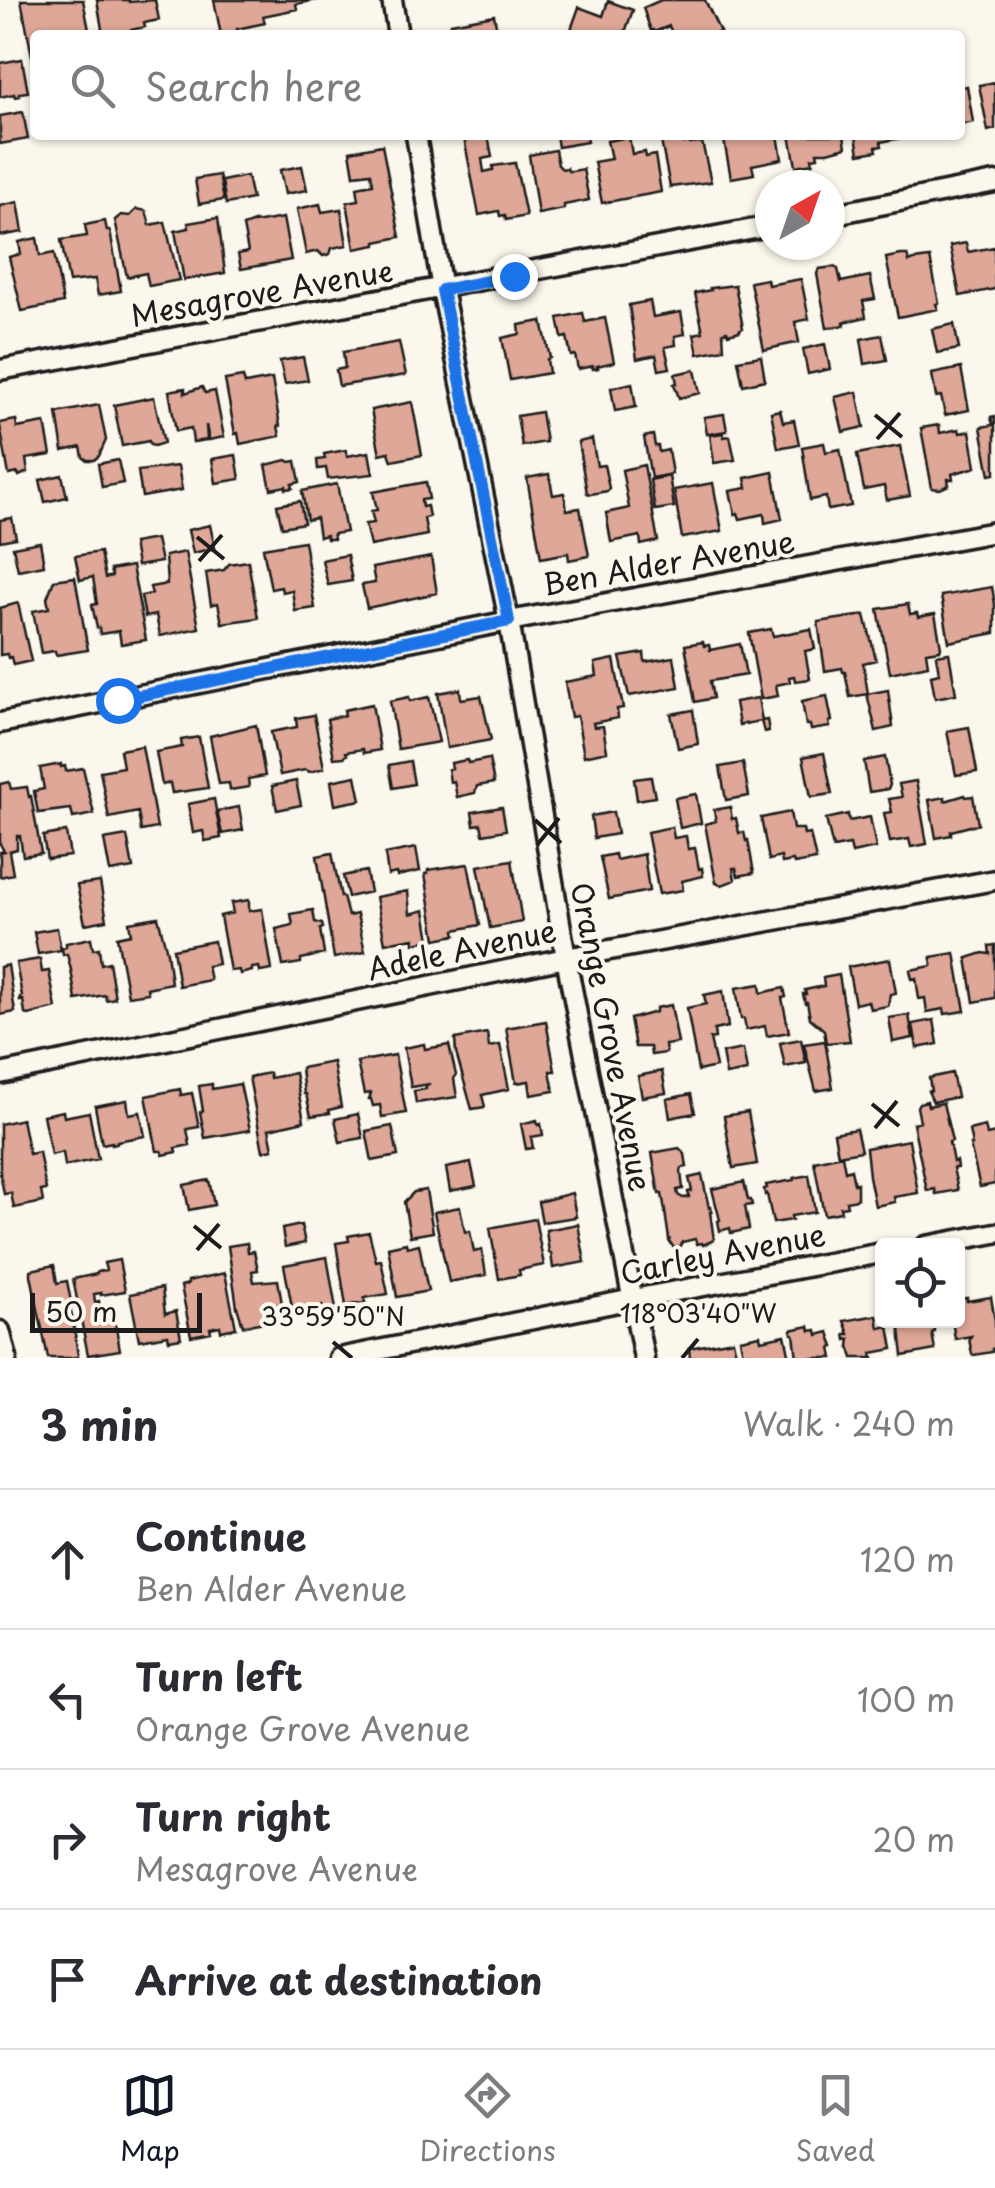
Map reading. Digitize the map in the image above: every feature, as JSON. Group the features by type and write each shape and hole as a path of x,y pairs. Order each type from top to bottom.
{"street":[{"path":"392,0 397,30"},
{"name":"Orange Grove Avenue","path":"417,140 442,290 509,621 566,958 644,1358"},
{"path":"845,212 995,182"},
{"name":"Mesagrove Avenue","path":"0,370 755,229"},
{"name":"Ben Alder Avenue","path":"0,723 509,621 995,532"},
{"name":"Adele Avenue","path":"0,1074 566,958 995,880"},
{"path":"965,1239 995,1233"},
{"name":"Carley Avenue","path":"339,1358 875,1255"},
{"path":"0,1330 7,1358"}],"building":[{"path":"21,0 83,0 89,30 30,30 30,46"},
{"path":"97,0 155,0 159,20 131,30 102,30"},
{"path":"214,0 317,0 263,16 265,23 220,30"},
{"path":"661,0 705,0 719,30 671,30 669,26 651,30 643,8"},
{"path":"608,1 633,10 626,30 571,30 579,7 603,16"},
{"path":"494,15 497,30 453,30 451,23"},
{"path":"22,59 28,92 0,97 0,63"},
{"path":"995,82 995,129 988,131 979,85"},
{"path":"965,86 973,122 965,124"},
{"path":"23,112 28,139 0,144 0,116"},
{"path":"464,140 489,140 492,157 482,159 484,172 493,170 493,166 515,163 526,216 506,220 499,211 479,215"},
{"path":"557,140 587,140 587,142 558,147"},
{"path":"630,140 632,154 655,155 661,192 602,203 594,162 611,159 607,141"},
{"path":"724,140 779,140 782,159 752,165 754,174 731,178"},
{"path":"791,140 845,140 846,147 817,152 813,163 796,166"},
{"path":"857,140 891,140 881,142 877,151 859,154"},
{"path":"661,141 702,142 711,182 670,187"},
{"path":"382,145 400,237 355,249 347,202 359,200 357,187 373,184 371,173 354,175 350,151"},
{"path":"555,150 562,169 583,169 589,200 538,214 529,155"},
{"path":"302,166 307,190 285,194 280,170"},
{"path":"219,175 224,200 199,204 195,179"},
{"path":"247,176 252,199 226,204 222,181"},
{"path":"18,202 23,232 0,236 0,206"},
{"path":"320,204 322,212 341,209 347,245 332,248 330,254 323,256 318,251 306,254 297,209"},
{"path":"137,209 146,211 150,225 165,222 179,280 149,286 146,273 127,277 115,220 121,215 130,216"},
{"path":"218,218 225,273 184,280 175,231 189,228 188,223"},
{"path":"283,218 291,260 241,269 238,254 248,252 243,226"},
{"path":"105,221 121,291 98,295 95,279 69,282 61,240 87,236 85,225"},
{"path":"37,238 40,256 54,253 63,303 22,311 9,257 21,254 19,242"},
{"path":"966,243 968,252 994,247 995,289 960,296 950,246"},
{"path":"907,255 909,262 930,258 938,309 898,317 886,258"},
{"path":"834,267 841,282 870,276 875,299 863,301 866,317 827,328 817,274 819,269"},
{"path":"767,279 768,285 801,279 809,319 795,322 799,342 764,350 750,282"},
{"path":"735,285 743,328 723,332 724,349 698,354 694,334 703,332 695,293"},
{"path":"650,301 653,317 681,312 685,334 675,336 676,345 665,347 670,368 659,370 656,355 637,359 629,305"},
{"path":"583,313 585,322 605,318 614,362 578,369 567,337 562,338 558,318"},
{"path":"542,321 549,373 510,380 502,338 520,334 519,325"},
{"path":"954,324 959,349 937,353 932,329"},
{"path":"882,335 887,360 865,364 861,339"},
{"path":"399,342 406,375 339,386 336,370 345,368 343,352"},
{"path":"825,344 830,369 808,374 803,349"},
{"path":"761,356 765,380 743,385 738,360"},
{"path":"303,357 308,380 285,384 280,361"},
{"path":"961,368 969,410 945,415 941,396 936,397 932,374"},
{"path":"695,370 700,393 679,398 675,374"},
{"path":"243,377 245,384 272,379 280,436 240,444 225,380"},
{"path":"632,383 636,407 615,411 611,388"},
{"path":"202,387 205,393 215,391 224,437 209,440 206,425 207,440 193,442 191,428 176,431 169,391 185,388 185,393"},
{"path":"857,392 864,427 843,432 835,397"},
{"path":"154,397 164,443 154,446 149,441 122,446 114,405"},
{"path":"412,402 422,455 392,461 389,452 380,454 371,410"},
{"path":"99,405 106,440 99,456 87,460 81,447 63,451 57,413"},
{"path":"780,410 783,422 794,420 799,444 778,448 771,412"},
{"path":"541,412 546,442 522,446 517,416"},
{"path":"724,414 727,431 707,434 704,417"},
{"path":"995,416 995,474 990,475 981,427 993,425 991,417"},
{"path":"16,420 17,428 45,423 51,455 26,459 28,472 19,476 9,475 0,426"},
{"path":"939,425 940,433 970,431 976,467 952,474 949,485 940,489 932,488 921,428"},
{"path":"723,433 724,437 730,436 735,460 714,463 710,435"},
{"path":"653,435 659,452 668,450 672,474 651,478 644,437"},
{"path":"592,439 597,466 604,465 609,488 591,494 587,493 578,442"},
{"path":"824,443 826,452 840,449 851,506 828,510 826,497 810,500 802,447"},
{"path":"900,446 910,496 887,500 884,486 864,490 857,454"},
{"path":"346,450 347,456 369,452 373,474 328,479 326,468 318,469 317,460 325,459 324,454"},
{"path":"236,455 240,479 216,483 212,459"},
{"path":"118,460 123,483 102,487 98,464"},
{"path":"296,461 300,482 292,484 293,488 271,489 266,465"},
{"path":"644,465 658,541 641,545 640,536 611,542 606,513 629,508 622,470"},
{"path":"178,466 182,490 142,497 138,471"},
{"path":"773,472 782,519 765,523 764,514 740,519 735,514 730,491 747,488 745,478"},
{"path":"549,474 553,495 564,493 567,510 580,508 589,556 569,560 568,553 541,558 527,478"},
{"path":"62,475 67,497 45,502 40,480"},
{"path":"669,476 674,507 655,510 650,480"},
{"path":"426,482 429,499 421,500 429,517 424,518 427,535 370,546 365,524 374,523 371,511 377,510 373,492"},
{"path":"713,483 722,531 682,538 674,490"},
{"path":"337,484 346,532 333,534 334,539 319,537 316,518 307,520 302,491"},
{"path":"300,501 304,523 282,527 277,505"},
{"path":"12,518 16,538 0,541 0,520"},
{"path":"210,525 215,548 193,553 188,530"},
{"path":"156,539 161,562 137,566 133,543"},
{"path":"304,541 315,608 295,611 292,590 271,589 263,548"},
{"path":"40,542 44,565 18,570 13,547"},
{"path":"100,552 105,578 112,576 110,570 132,566 146,640 121,644 119,631 100,634 92,605 97,604 93,577 80,580 75,556"},
{"path":"185,552 199,628 160,636 156,615 145,617 141,596 152,594 150,587 167,584 165,556"},
{"path":"347,555 352,581 328,585 322,560"},
{"path":"431,557 437,593 367,608 362,585 375,583 372,568"},
{"path":"248,561 258,618 222,623 218,603 211,605 206,573"},
{"path":"75,577 88,650 41,653 33,611 49,608 47,598 54,580"},
{"path":"992,587 995,633 949,642 941,596"},
{"path":"18,603 31,661 13,665 11,657 0,655 0,608"},
{"path":"908,604 910,614 917,613 918,617 935,614 941,647 926,652 928,665 890,673 878,609"},
{"path":"865,615 876,660 863,663 868,694 850,697 842,668 825,671 818,622"},
{"path":"771,629 773,636 811,629 815,649 805,651 810,679 795,681 794,676 789,677 790,682 776,685 778,696 761,699 749,633"},
{"path":"703,642 710,650 740,644 746,675 710,681 713,698 695,702 685,645"},
{"path":"644,653 645,662 674,657 679,687 629,696 620,657"},
{"path":"949,653 956,694 935,698 931,675 939,673 936,655"},
{"path":"614,659 623,708 617,709 618,718 593,723 594,727 603,726 607,751 584,756 577,716 571,717 565,682 597,676 595,663"},
{"path":"460,689 461,699 481,696 491,740 447,748 438,693"},
{"path":"888,690 893,727 876,731 867,694"},
{"path":"827,696 830,727 811,730 806,725 802,701"},
{"path":"409,697 410,701 429,697 439,742 398,749 390,701"},
{"path":"758,698 762,721 767,720 769,731 764,732 761,721 739,725 735,702"},
{"path":"372,704 380,750 364,753 363,749 334,758 327,719 345,715 344,710"},
{"path":"693,710 698,744 678,748 671,714"},
{"path":"314,715 324,768 280,775 271,732 297,727 296,718"},
{"path":"256,725 265,776 248,779 249,787 230,790 229,783 219,784 210,736"},
{"path":"969,727 977,772 956,775 947,731"},
{"path":"199,737 208,788 172,793 170,783 162,785 156,752 182,747 181,740"},
{"path":"142,746 157,828 141,831 138,812 109,818 100,771 123,767 120,750"},
{"path":"824,753 832,794 811,797 803,757"},
{"path":"885,757 890,785 888,789 869,792 864,761"},
{"path":"489,759 494,783 477,786 475,793 457,797 454,781 450,782 451,763"},
{"path":"410,761 414,784 393,788 389,765"},
{"path":"743,763 749,796 726,800 720,767"},
{"path":"61,764 66,771 83,768 94,814 73,818 71,809 38,813 34,791 44,789 40,768"},
{"path":"356,776 361,800 335,805 331,781"},
{"path":"651,777 655,797 637,800 634,779"},
{"path":"296,781 301,805 277,810 272,786"},
{"path":"916,781 927,844 911,847 909,839 890,842 884,813 892,812 889,799 902,797 899,784"},
{"path":"9,782 11,789 27,787 41,853 23,856 17,836 17,849 9,851 13,874 0,877 0,852 4,851 0,844 0,784"},
{"path":"696,794 701,823 680,828 675,798"},
{"path":"973,796 978,824 936,838 929,800 945,797 945,801"},
{"path":"214,799 221,838 205,841 203,831 193,833 188,804"},
{"path":"239,807 243,830 222,834 217,811"},
{"path":"502,807 506,830 483,834 481,824 474,825 472,812"},
{"path":"730,807 739,833 744,832 748,840 754,873 738,876 733,868 735,880 722,885 716,883 705,824 716,821 714,810"},
{"path":"613,812 617,834 594,838 591,816"},
{"path":"790,812 793,829 810,834 816,860 794,864 782,863 781,857 769,860 761,818"},
{"path":"848,814 849,821 870,817 876,848 852,853 850,845 833,848 826,819"},
{"path":"672,827 674,838 686,836 688,849 695,848 703,876 682,881 683,890 659,894 647,832"},
{"path":"66,832 70,856 47,859 43,836"},
{"path":"127,836 133,868 110,872 104,840"},
{"path":"416,848 420,871 388,875 385,854"},
{"path":"332,853 341,897 348,916 357,914 365,952 334,958 317,856"},
{"path":"615,854 616,860 644,854 649,891 609,899 600,857"},
{"path":"512,860 522,922 490,928 478,866"},
{"path":"468,864 480,925 436,939 425,874 428,870"},
{"path":"366,871 370,892 348,897 343,876"},
{"path":"100,882 107,920 85,924 77,885"},
{"path":"408,891 410,914 425,910 430,940 414,943 414,938 385,943 376,897"},
{"path":"249,900 249,911 262,909 272,970 260,972 259,967 240,974 239,970 230,971 220,916 233,913 231,903"},
{"path":"313,910 315,922 323,928 320,929 324,954 283,966 276,929 293,925 291,914"},
{"path":"158,917 171,983 128,996 117,937 131,934 129,922"},
{"path":"57,928 61,950 38,954 34,932"},
{"path":"91,938 93,949 99,948 101,964 109,962 115,998 106,1000 105,995 76,1000 67,954 63,955 62,948 66,943"},
{"path":"214,941 218,964 207,966 210,980 179,986 173,949"},
{"path":"995,945 995,998 974,1002 967,958 990,954 989,946"},
{"path":"955,953 965,1011 927,1012 925,998 919,999 916,978 912,979 910,970 932,966 931,957"},
{"path":"40,959 42,972 49,971 56,1008 29,1015 25,1014 23,1000 20,1001 16,963"},
{"path":"890,959 896,993 890,994 888,1006 870,1009 868,1001 855,1004 848,967"},
{"path":"8,965 15,1012 0,1015 0,967"},
{"path":"839,975 850,1041 826,1043 824,1030 810,1018 803,994 805,990 824,986 823,978"},
{"path":"760,984 761,993 784,988 786,997 782,998 789,1032 767,1036 765,1026 746,1030 736,988"},
{"path":"723,991 728,1027 714,1030 715,1038 710,1039 716,1067 698,1071 687,1008 706,1004 704,995"},
{"path":"671,1005 678,1043 665,1045 666,1053 651,1055 650,1047 635,1047 630,1019"},
{"path":"909,1015 913,1038 893,1042 889,1018"},
{"path":"934,1020 938,1044 917,1048 913,1024"},
{"path":"546,1021 555,1071 550,1071 554,1091 531,1095 529,1081 516,1083 506,1028"},
{"path":"487,1033 489,1047 500,1045 509,1089 482,1095 485,1107 472,1109 455,1039"},
{"path":"801,1039 806,1063 785,1067 780,1043"},
{"path":"825,1041 833,1088 816,1091 804,1044"},
{"path":"424,1044 425,1049 449,1045 457,1097 416,1103 414,1091 430,1084 411,1087 404,1048"},
{"path":"743,1049 747,1071 726,1075 722,1053"},
{"path":"395,1055 406,1113 382,1117 380,1105 373,1106 369,1099 371,1093 364,1094 357,1062"},
{"path":"333,1062 341,1107 311,1116 301,1068"},
{"path":"662,1071 666,1093 642,1097 638,1076"},
{"path":"269,1073 270,1078 295,1073 304,1121 269,1129 273,1149 263,1151 249,1077"},
{"path":"952,1073 957,1097 933,1102 928,1091 929,1078"},
{"path":"212,1084 212,1089 240,1084 250,1130 205,1138 199,1086"},
{"path":"180,1089 181,1095 192,1093 199,1127 187,1129 190,1145 163,1155 157,1151 146,1096"},
{"path":"691,1094 695,1113 670,1118 667,1099"},
{"path":"127,1100 129,1114 140,1112 145,1136 102,1144 95,1106"},
{"path":"927,1101 928,1106 943,1103 958,1190 936,1194 935,1189 927,1191 913,1123 920,1121 919,1103"},
{"path":"63,1111 64,1117 89,1112 98,1159 65,1166 63,1152 51,1155 43,1115"},
{"path":"748,1112 757,1164 733,1168 724,1116"},
{"path":"358,1114 363,1138 340,1142 335,1119"},
{"path":"22,1119 29,1154 39,1152 46,1190 41,1191 43,1202 14,1208 11,1193 4,1194 0,1173 0,1124"},
{"path":"537,1120 543,1135 531,1137 533,1148 526,1149 521,1124"},
{"path":"392,1126 398,1156 372,1161 366,1131"},
{"path":"985,1126 987,1135 995,1133 995,1184 980,1187 969,1130"},
{"path":"856,1129 861,1151 838,1155 834,1133"},
{"path":"909,1140 918,1193 894,1197 895,1202 875,1206 866,1148"},
{"path":"679,1148 685,1154 687,1167 682,1168 683,1189 677,1190 678,1195 689,1197 689,1178 702,1175 712,1212 714,1240 703,1245 695,1239 674,1248 669,1241 652,1153"},
{"path":"842,1155 845,1171 851,1169 854,1184 857,1183 857,1199 846,1201 841,1212 824,1215 814,1161"},
{"path":"471,1163 476,1186 450,1191 446,1168"},
{"path":"809,1175 815,1212 773,1223 766,1185"},
{"path":"209,1180 214,1205 189,1210 184,1185"},
{"path":"744,1182 752,1205 745,1206 749,1229 720,1231 712,1189"},
{"path":"426,1190 433,1232 410,1236 404,1202 414,1192"},
{"path":"572,1193 576,1217 542,1222 538,1202"},
{"path":"460,1207 474,1252 482,1250 486,1275 449,1282 434,1212"},
{"path":"535,1219 544,1265 499,1279 490,1228"},
{"path":"578,1224 585,1262 553,1268 546,1230"},
{"path":"301,1225 305,1243 285,1247 282,1229"},
{"path":"369,1232 376,1261 381,1260 388,1294 346,1306 336,1243"},
{"path":"247,1243 248,1252 254,1251 258,1270 252,1271 254,1282 278,1280 282,1304 272,1306 275,1320 243,1326 228,1246"},
{"path":"406,1243 407,1247 419,1244 428,1291 397,1297 388,1247"},
{"path":"327,1257 336,1309 323,1312 322,1306 293,1312 284,1265"},
{"path":"119,1260 125,1291 94,1294 100,1307 113,1311 120,1350 88,1355 73,1279 97,1274 106,1270 104,1263"},
{"path":"54,1265 57,1283 67,1281 71,1302 62,1303 63,1312 71,1311 74,1327 78,1356 71,1358 48,1358 31,1275 31,1270"},
{"path":"225,1273 236,1328 221,1331 220,1326 191,1336 181,1286"},
{"path":"162,1288 165,1314 176,1311 181,1338 169,1340 168,1335 139,1340 130,1294"},
{"path":"991,1297 995,1321 992,1352 974,1355 971,1336 955,1339 953,1328 965,1328 965,1298"},
{"path":"875,1315 875,1328 889,1328 893,1349 872,1353 873,1358 853,1358 844,1321"},
{"path":"809,1326 818,1335 829,1332 833,1358 797,1358 791,1330"},
{"path":"900,1328 934,1328 935,1350 903,1356"},
{"path":"760,1335 761,1340 785,1335 790,1358 744,1358 740,1339"},
{"path":"733,1340 737,1358 690,1358 689,1348"}],"route":[{"path":"118,700 509,621 442,290 514,276"}]}
